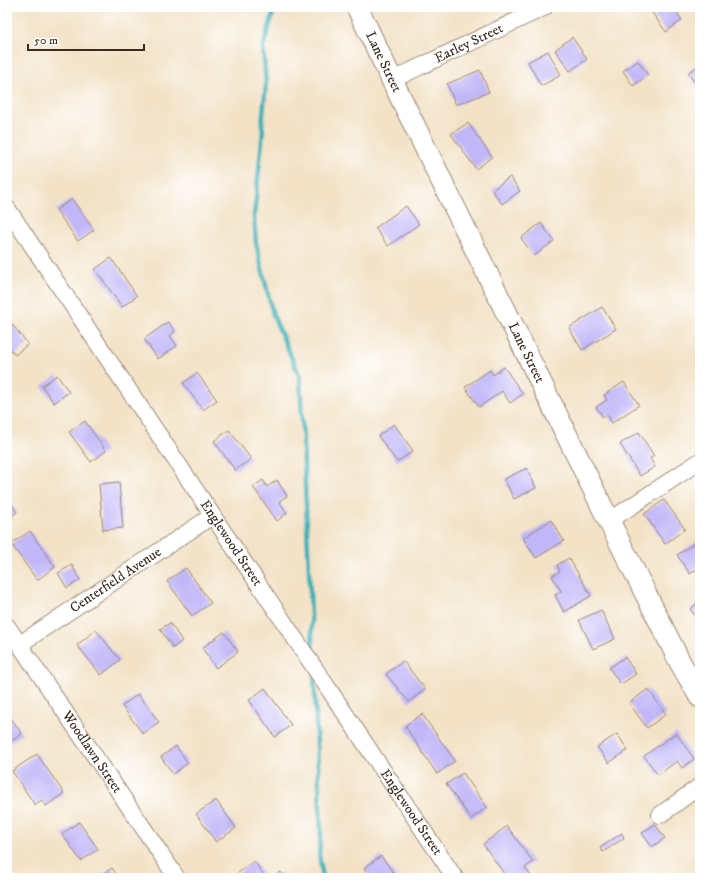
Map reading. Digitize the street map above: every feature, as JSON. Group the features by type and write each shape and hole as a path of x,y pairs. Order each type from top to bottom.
{"main road":[{"name":"Lane Street","path":"357,7 609,521 681,664 700,697"}],"street":[{"name":"Earley Street","path":"392,80 545,7"},
{"name":"Englewood Street","path":"7,208 455,878"},
{"path":"609,521 700,461"},
{"name":"Centerfield Avenue","path":"20,644 212,516"},
{"name":"Woodlawn Street","path":"7,626 177,878"},
{"path":"660,815 700,786"}],"building":[{"path":"648,7 673,7 682,20 666,32"},
{"path":"572,37 587,59 570,71 555,50"},
{"path":"548,51 561,75 541,86 528,62"},
{"path":"638,61 648,75 633,86 623,71"},
{"path":"700,64 700,90 688,73"},
{"path":"480,70 489,92 456,105 447,84"},
{"path":"468,123 492,157 476,169 451,134"},
{"path":"510,177 520,191 502,204 492,190"},
{"path":"72,199 94,230 78,241 56,210"},
{"path":"406,206 419,224 388,246 375,228"},
{"path":"541,223 554,241 534,256 521,238"},
{"path":"111,258 137,296 122,307 95,269"},
{"path":"602,307 616,329 582,350 569,328"},
{"path":"7,318 28,344 15,355 7,345"},
{"path":"168,322 175,332 170,336 177,346 158,359 144,339"},
{"path":"504,367 523,394 510,403 502,391 479,407 465,387 490,370 493,375"},
{"path":"197,373 217,400 203,410 183,383"},
{"path":"57,375 69,392 54,403 42,386"},
{"path":"624,382 639,405 612,423 607,414 603,417 596,407 607,400 604,395"},
{"path":"85,421 106,451 91,462 69,432"},
{"path":"394,424 413,451 397,462 378,436"},
{"path":"229,430 251,459 235,470 214,441"},
{"path":"639,432 654,456 650,458 655,467 640,476 620,444"},
{"path":"527,468 536,488 514,499 504,479"},
{"path":"263,480 267,487 277,480 287,496 279,501 287,513 277,521 253,487"},
{"path":"119,482 123,528 103,530 99,484"},
{"path":"7,498 17,512 7,520"},
{"path":"664,500 685,529 665,544 644,514"},
{"path":"551,520 564,541 536,558 523,538"},
{"path":"30,531 55,567 37,580 11,544"},
{"path":"700,539 700,567 690,574 677,555"},
{"path":"569,558 591,596 564,612 555,595 561,591 552,576 560,571 557,565"},
{"path":"72,565 80,580 67,588 58,573"},
{"path":"186,568 211,603 192,616 167,581"},
{"path":"700,602 700,623 690,609"},
{"path":"601,610 615,639 593,649 579,620"},
{"path":"170,623 182,641 173,648 160,629"},
{"path":"96,630 120,660 101,675 77,645"},
{"path":"224,632 238,652 216,668 202,648"},
{"path":"625,657 636,674 621,684 609,668"},
{"path":"403,661 425,689 409,702 386,674"},
{"path":"265,688 291,725 275,737 249,700"},
{"path":"648,689 666,714 647,728 629,703"},
{"path":"138,694 159,722 143,734 122,706"},
{"path":"7,712 22,734 7,744"},
{"path":"422,714 455,761 437,774 405,726"},
{"path":"676,733 694,759 682,768 677,761 658,775 644,756"},
{"path":"617,734 628,750 609,763 597,747"},
{"path":"176,746 188,763 173,774 161,757"},
{"path":"37,754 64,793 46,806 42,800 35,805 12,771"},
{"path":"463,773 487,807 471,819 446,784"},
{"path":"216,800 236,828 216,842 196,814"},
{"path":"79,822 98,849 81,861 62,834"},
{"path":"655,824 665,838 652,847 642,833"},
{"path":"507,826 533,862 525,868 532,878 507,878 483,844"},
{"path":"622,833 624,838 603,852 600,848"},
{"path":"381,856 397,878 371,878 364,868"},
{"path":"254,861 266,878 235,878 234,876"},
{"path":"112,868 119,878 97,878"},
{"path":"281,872 285,878 272,878"}],"waterway":[{"path":"275,7 263,47 266,83 262,125 263,131 254,216 256,243 273,315 300,377 313,657"},
{"path":"314,676 321,831 319,854 323,878"}]}
